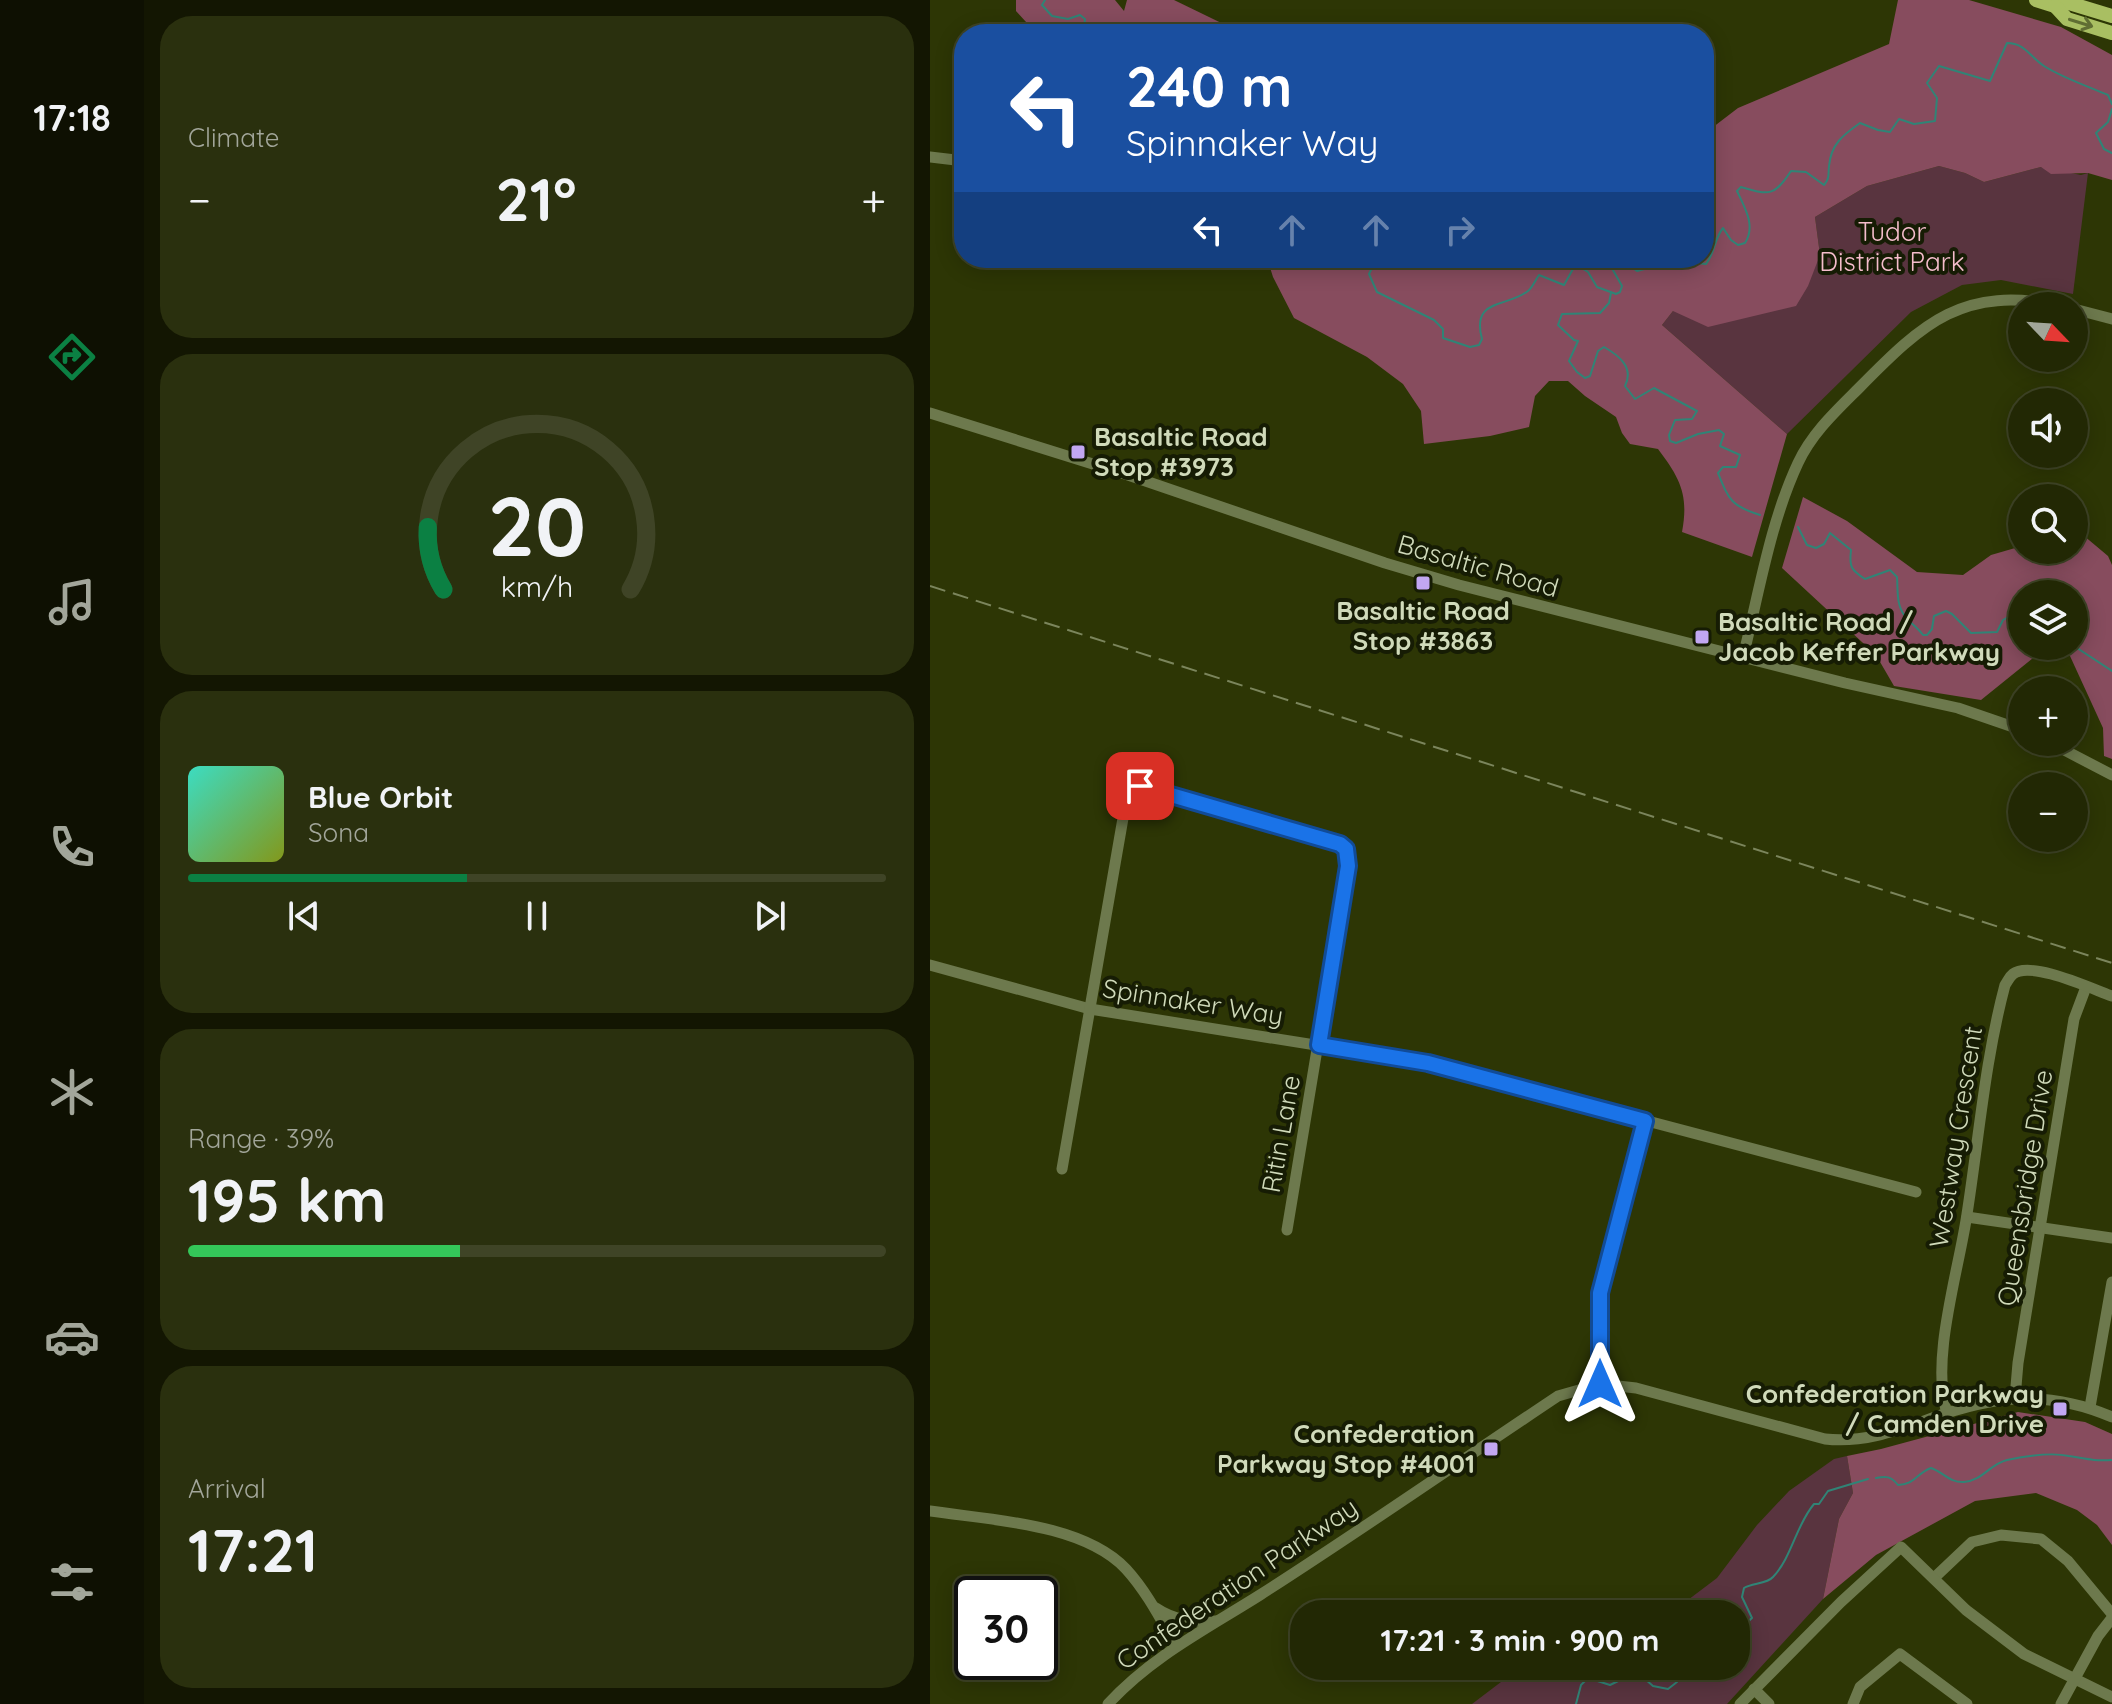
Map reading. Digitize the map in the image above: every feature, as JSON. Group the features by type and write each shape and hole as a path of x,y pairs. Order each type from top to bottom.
{"main road":[{"path":"2036,0 2055,6 2069,3 2112,16"},
{"path":"2055,6 2067,19 2112,33"}],"street":[{"path":"930,157 954,160"},
{"path":"1743,657 1767,562 1792,478 1804,450 1824,423 1894,352 1924,327 1942,316 1983,302 2008,299"},
{"path":"2088,313 2112,319"},
{"name":"Basaltic Road","path":"930,413 1170,489 1420,574 1513,601 1958,708 2008,725"},
{"path":"2076,756 2112,775"},
{"name":"Ritin Lane","path":"1090,1009 1126,801 1140,786 1340,844 1346,849 1348,866 1287,1230"},
{"name":"Spinnaker Way","path":"930,965 1090,1009 1428,1063 1916,1192"},
{"name":"Westway Crescent","path":"1947,1413 1943,1353 1967,1217 1985,1085 2005,985 2013,974 2026,970 2049,973 2112,996"},
{"name":"Queensbridge Drive","path":"2015,1398 2018,1363 2074,1019 2086,987"},
{"path":"1062,1169 1090,1009"},
{"path":"1600,1384 1600,1293 1645,1121"},
{"path":"1967,1217 2112,1238"},
{"path":"2090,1407 2107,1334 2112,1282"},
{"name":"Confederation Parkway","path":"1108,1704 1137,1675 1176,1646 1274,1585 1558,1396 1600,1384 1636,1388 1825,1439 1849,1442 1912,1426 1947,1413 2015,1398 2051,1397 2090,1407 2112,1417"},
{"path":"930,1511 1045,1529 1081,1539 1124,1567 1154,1606 1176,1646"},
{"path":"1934,1578 1972,1542 2001,1535 2041,1539 2068,1561 2112,1616 2061,1704"},
{"path":"1740,1704 1901,1547 1966,1610 2024,1654 2112,1697"},
{"path":"1154,1606 1168,1616 1194,1622 1216,1621"},
{"path":"1853,1704 1860,1687 1900,1654 1967,1704"},
{"path":"1754,1689 1769,1704"}],"green space":[{"name":"Tudor District Park","path":"1939,166 1984,182 2041,167 2081,175 2088,173 2073,292 2001,280 1962,285 1911,312 1787,434 1662,325 1673,311 1820,255 1815,217 1867,186"},
{"path":"1847,1456 1853,1493 1839,1519 1823,1599 1750,1679 1750,1600 1688,1600 1717,1578 1757,1525 1789,1491 1834,1459"},
{"path":"1504,1680 1749,1680 1727,1704 1472,1704"}],"shaded area":[{"path":"1016,0 1115,0 1124,11 1127,0 1174,0 1223,24 1028,24 1016,11"},
{"path":"1898,0 1969,0 2061,27 2112,55 2112,180 2088,173 2051,174 2041,167 1984,182 1939,166 1867,186 1815,217 1820,255 1796,306 1708,327 1673,311 1662,325 1787,434 1752,557 1682,532 1684,508 1681,488 1658,449 1630,444 1616,417 1568,381 1549,381 1535,396 1529,427 1490,436 1424,444 1421,411 1403,384 1367,357 1294,318 1273,277 1270,268 1714,268 1714,126 1738,108 1889,44"},
{"path":"1803,497 1847,521 1917,572 1963,575 1991,555 2008,550 2008,564 2088,564 2088,539 2108,556 2112,565 2112,759 2104,756 2103,728 2088,695 2088,676 2079,676 2072,660 2088,660 2088,580 2008,580 2008,660 2031,660 1981,700 1894,686 1876,655 1782,568"},
{"path":"2018,1412 2085,1422 2112,1434 2112,1545 2097,1525 2077,1510 2036,1493 1975,1501 1876,1555 1823,1599 1839,1519 1853,1493 1847,1456"}],"waterway":[{"path":"1045,0 1042,5 1052,16 1068,19 1080,15 1085,19 1084,24"},
{"path":"1714,247 1723,228 1738,245 1745,243 1748,237 1750,230 1746,210 1737,191 1741,187 1770,192 1780,186 1791,171 1806,172 1824,185 1835,146 1860,123 1890,132 1899,119 1914,124 1935,121 1937,98 1927,83 1939,66 1990,81 2007,43 2013,44 2051,70 2108,95 2112,104"},
{"path":"2112,109 2108,122 2096,133 2104,149 2112,153"},
{"path":"1372,268 1369,274 1377,292 1434,320 1443,329 1443,338 1470,347 1479,345 1482,339 1481,317 1486,310 1528,291 1539,275 1564,285 1576,268"},
{"path":"1582,268 1588,272 1597,287 1616,294 1622,286 1612,268"},
{"path":"1633,268 1637,271 1648,268"},
{"path":"1611,293 1609,303 1600,313 1562,314 1558,325 1578,341 1569,361 1585,378 1590,376 1598,351 1604,347 1627,368 1625,386 1635,399 1654,388 1697,411 1692,419 1675,420 1670,441 1676,443 1719,430 1724,434 1720,446 1740,455 1736,467 1723,467 1718,473 1728,496 1737,505 1760,515"},
{"path":"1798,527 1807,545 1816,548 1824,544 1830,533 1851,550 1852,568 1865,579 1890,570 1897,577 1902,612 1923,635 1932,629 1934,616 1946,611 1971,633 1997,632 2008,617"},
{"path":"2088,655 2112,671"},
{"path":"1876,1478 1888,1477 1898,1485 1912,1481 1931,1468 1955,1481 1964,1482 1976,1479 2001,1462 2030,1456 2054,1454 2112,1460"},
{"path":"1743,1600 1744,1588 1767,1581 1779,1569 1814,1504 1819,1504 1828,1491 1868,1479"},
{"path":"1750,1614 1750,1620"},
{"path":"1576,1704 1581,1685 1586,1680"},
{"path":"1594,1680 1610,1685 1620,1680"},
{"path":"1646,1680 1653,1686 1668,1689 1677,1680"}],"railway":[{"path":"930,586 2112,963"}],"place":[{"name":"Basaltic Road Stop #3973","path":"1078,452"},
{"name":"Basaltic Road Stop #3863","path":"1423,583"},
{"name":"Basaltic Road / Jacob Keffer Parkway","path":"1702,637"},
{"name":"Confederation Parkway / Camden Drive","path":"2060,1409"},
{"name":"Confederation Parkway Stop #4001","path":"1491,1449"}],"route":[{"path":"1140,786 1340,844 1346,849 1348,866 1319,1045 1428,1063 1645,1121 1600,1293 1600,1384"}]}
